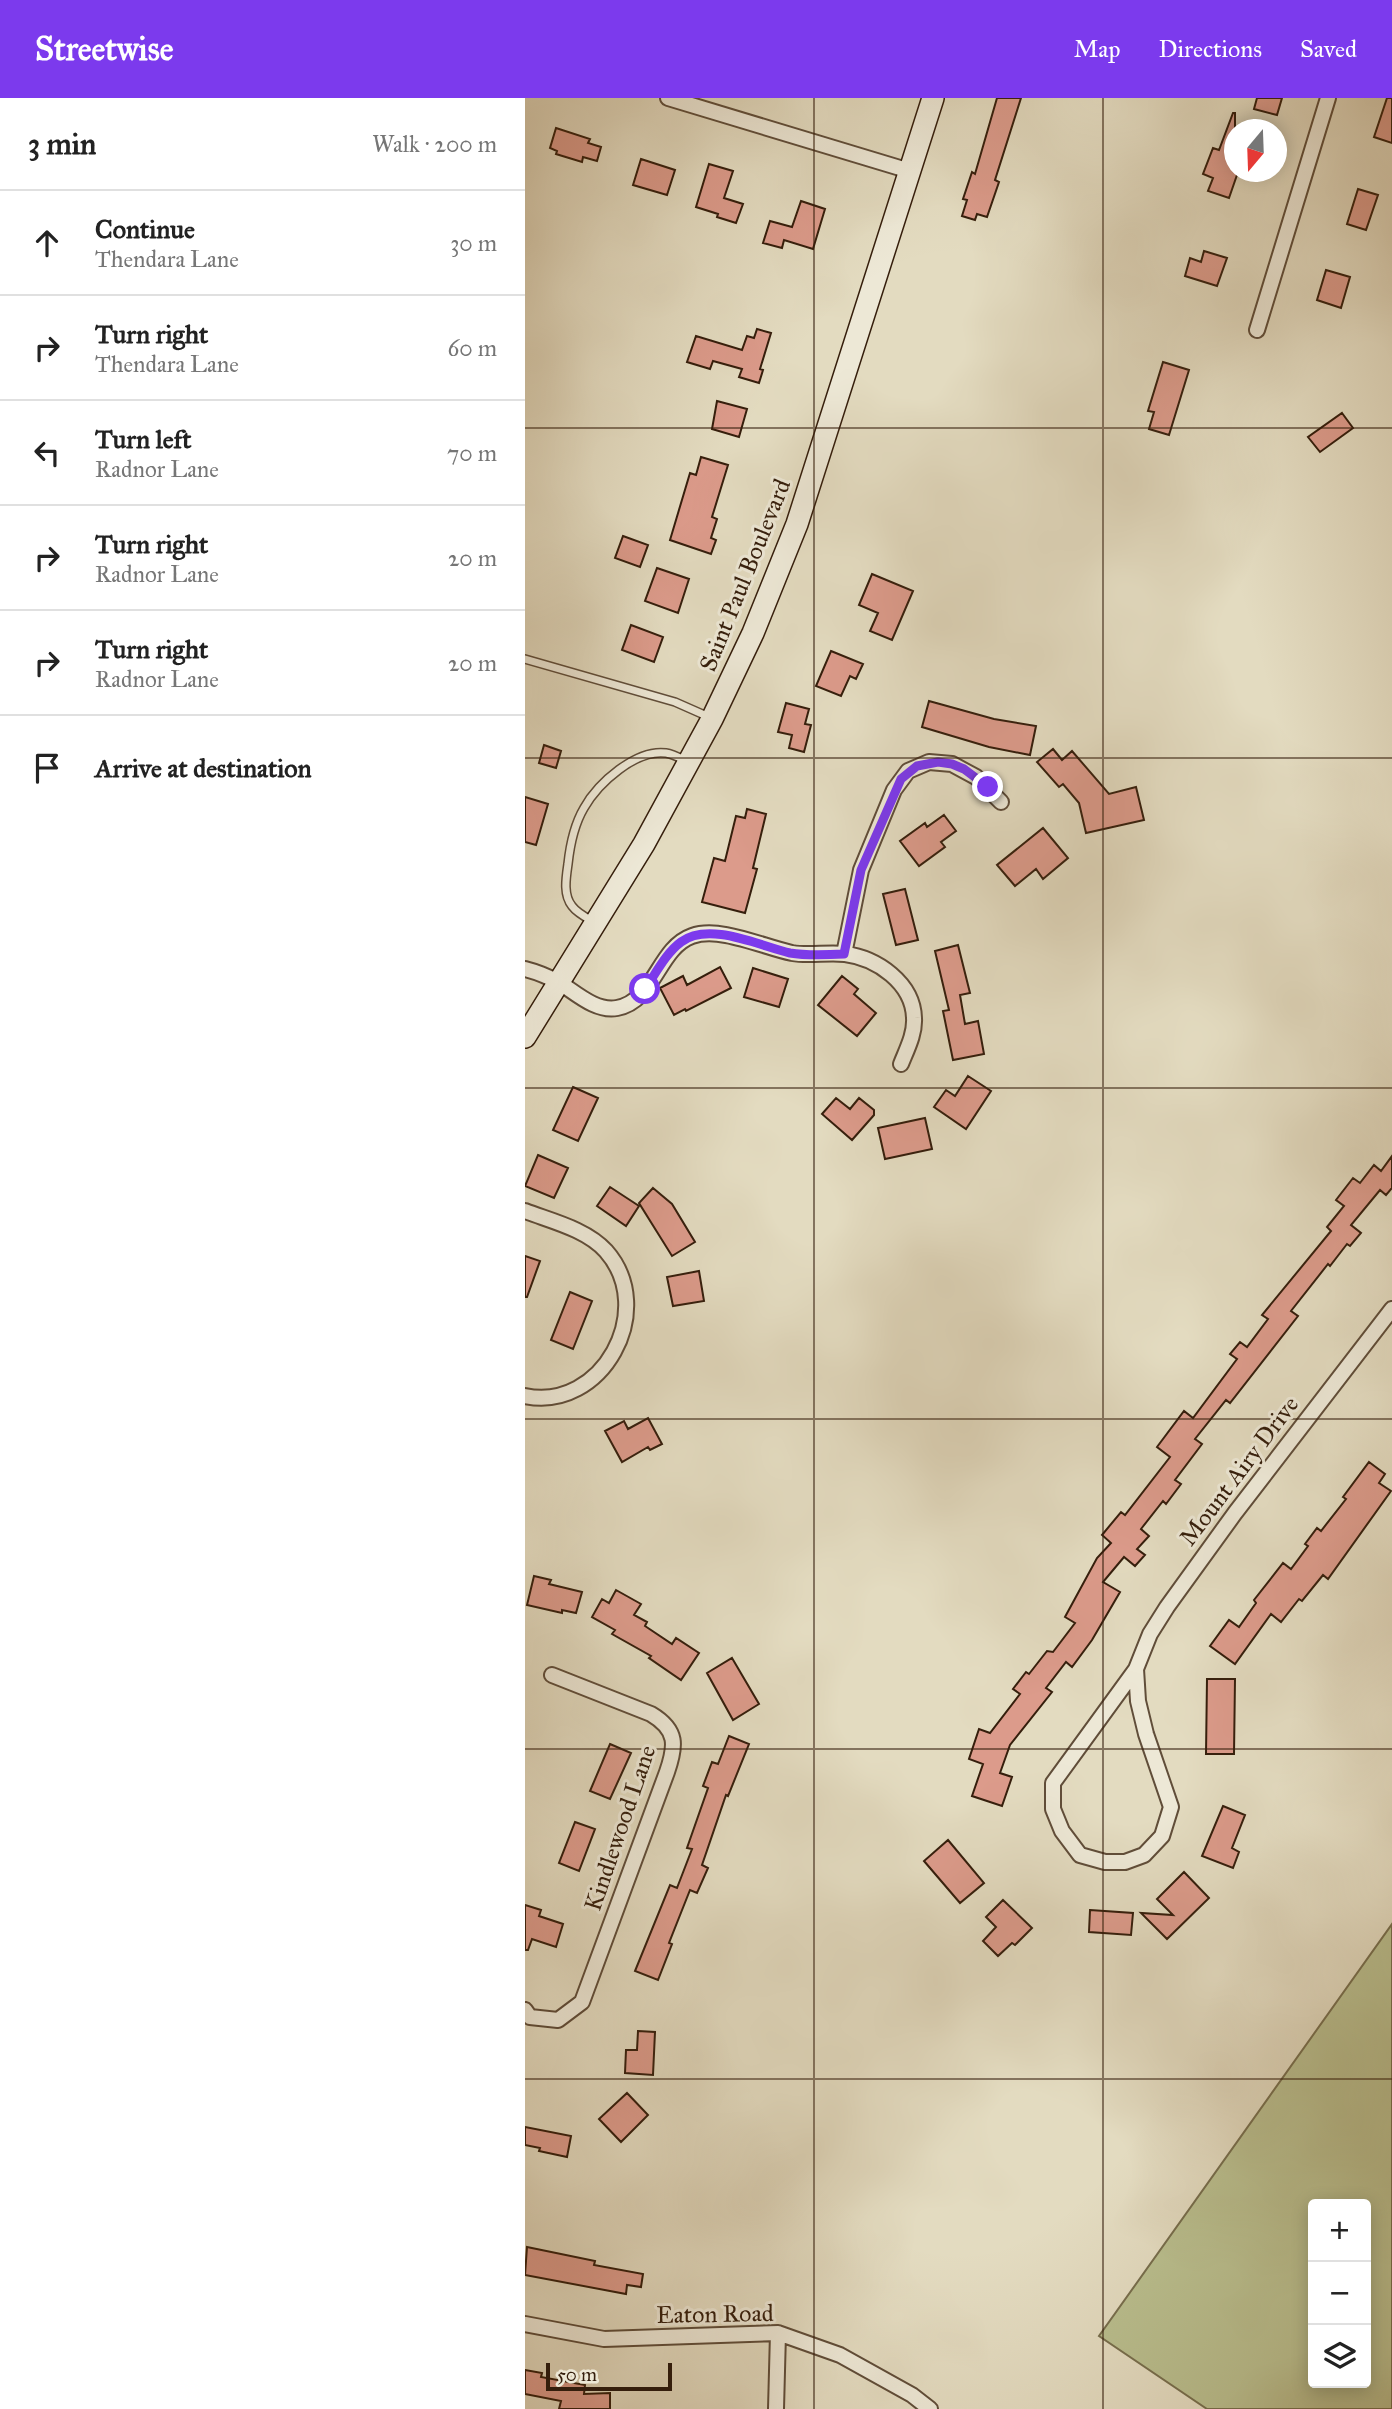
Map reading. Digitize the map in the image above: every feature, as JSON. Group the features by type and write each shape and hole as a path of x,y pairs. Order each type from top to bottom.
{"street":[{"path":"668,98 910,171"},
{"name":"Saint Paul Boulevard","path":"525,1037 644,844 689,764 744,653 797,524 933,98"},
{"path":"1257,330 1328,98"},
{"path":"844,954 861,870 894,790 908,771 929,762 952,764 977,777 1001,803"},
{"path":"525,969 559,983 589,1002 615,1009 635,999 645,989 669,953 681,942 704,933 720,934 791,953 844,954 865,959 883,968 905,990 915,1016 914,1030 901,1064"},
{"path":"525,1211 574,1230 605,1250 621,1278 626,1312 618,1345 611,1359 592,1380 565,1395 551,1398 525,1396"},
{"name":"Mount Airy Drive","path":"1136,1669 1138,1701 1146,1734 1171,1807 1162,1836 1144,1854 1125,1862 1105,1862 1080,1855 1062,1831 1053,1809 1052,1783 1136,1669 1150,1634 1235,1513 1392,1309"},
{"name":"Kindlewood Lane","path":"525,2010 530,2017 558,2020 582,2002 667,1772 674,1744 663,1721 651,1714 552,1675"},
{"name":"Eaton Road","path":"525,2324 604,2339 778,2333 840,2355 912,2395 930,2409"},
{"path":"776,2409 778,2333"}],"lane":[{"path":"525,659 675,702 712,719"},
{"path":"596,923 572,907 567,894 574,830 585,807 601,785 621,767 648,754 666,753 689,764"}],"green space":[{"path":"1392,1924 1392,2409 1207,2409 1099,2336"}],"building":[{"path":"997,98 1021,98 995,180 999,182 987,217 977,214 975,220 962,216 967,200 963,199 972,172 975,174"},
{"path":"1257,98 1282,98 1277,115 1254,109"},
{"path":"1387,98 1392,98 1392,143 1374,137"},
{"path":"556,128 590,139 588,143 601,147 597,161 583,157 582,162 556,154 557,151 550,148"},
{"path":"1224,137 1224,182 1235,182 1229,198 1208,191 1213,178 1203,174 1213,148 1219,150"},
{"path":"641,159 675,170 667,195 633,185"},
{"path":"709,164 733,171 724,198 743,204 736,223 696,207"},
{"path":"1358,189 1378,195 1366,230 1347,224"},
{"path":"801,201 825,209 813,249 784,240 782,248 763,243 770,221 792,227"},
{"path":"1204,251 1227,258 1217,286 1185,276 1190,258 1201,262"},
{"path":"1326,270 1350,277 1341,308 1317,300"},
{"path":"757,329 771,333 760,369 763,370 759,383 739,377 742,369 713,361 710,369 687,362 696,336 742,350 747,336 754,338"},
{"path":"1163,362 1189,370 1169,435 1149,429 1154,412 1148,411"},
{"path":"717,401 747,409 739,437 712,429"},
{"path":"1342,413 1353,428 1320,452 1308,437"},
{"path":"701,457 728,465 712,517 717,519 711,538 716,540 711,554 670,540 690,473 696,475"},
{"path":"623,536 648,545 640,567 615,558"},
{"path":"657,568 689,579 678,613 645,601"},
{"path":"872,574 913,591 892,640 870,631 878,613 859,605"},
{"path":"631,625 663,637 654,662 622,650"},
{"path":"831,651 863,664 856,679 850,676 841,696 816,686"},
{"path":"929,701 994,719 1036,726 1030,755 989,747 922,727"},
{"path":"786,703 809,709 805,724 811,725 804,752 789,748 792,735 778,732"},
{"path":"544,745 561,751 556,768 539,763"},
{"path":"1053,749 1062,760 1072,751 1109,794 1136,787 1144,820 1086,833 1079,803 1063,784 1059,787 1037,762"},
{"path":"525,797 548,804 536,845 525,842"},
{"path":"747,809 766,814 753,868 757,869 745,913 702,902 714,858 725,861 736,816 745,818"},
{"path":"944,815 956,831 941,842 945,847 919,866 900,841 925,823 927,827"},
{"path":"1043,828 1068,858 1043,879 1036,869 1015,886 997,865"},
{"path":"905,889 918,940 896,945 883,894"},
{"path":"958,945 970,993 960,995 965,1024 978,1021 984,1054 953,1060 943,1011 949,1010 935,951"},
{"path":"720,967 731,988 674,1015 660,988 683,976 687,985"},
{"path":"753,968 788,979 779,1007 744,997"},
{"path":"842,976 858,989 854,994 876,1013 857,1036 818,1005"},
{"path":"968,1076 991,1091 966,1129 934,1107 946,1090 955,1096"},
{"path":"573,1087 598,1098 578,1141 553,1130"},
{"path":"836,1098 850,1109 859,1098 874,1110 874,1115 852,1140 822,1114"},
{"path":"925,1118 932,1149 885,1159 878,1128"},
{"path":"538,1155 568,1168 554,1198 525,1186"},
{"path":"1392,1156 1392,1188 1386,1195 1380,1190 1351,1225 1361,1233 1350,1246 1347,1244 1330,1266 1328,1264 1291,1311 1298,1316 1230,1403 1226,1400 1195,1439 1202,1444 1175,1480 1181,1484 1166,1504 1163,1501 1141,1529 1149,1536 1137,1549 1145,1555 1135,1566 1124,1557 1103,1582 1120,1592 1092,1640 1072,1667 1066,1662 1046,1688 1052,1692 1010,1745 1000,1773 1012,1777 1002,1806 972,1796 983,1764 969,1759 979,1729 990,1733 1020,1694 1013,1689 1026,1672 1029,1674 1047,1651 1053,1652 1075,1623 1065,1617 1097,1558 1111,1543 1102,1535 1121,1512 1125,1515 1170,1457 1157,1447 1184,1411 1193,1418 1237,1359 1230,1354 1240,1342 1247,1347 1268,1319 1262,1315 1331,1231 1327,1227 1344,1206 1336,1200 1353,1178 1360,1183 1374,1165 1381,1171"},
{"path":"610,1187 639,1206 626,1226 597,1206"},
{"path":"653,1188 672,1204 695,1242 672,1256 639,1203"},
{"path":"525,1256 540,1261 527,1297 525,1297"},
{"path":"699,1271 704,1301 673,1306 667,1277"},
{"path":"570,1292 592,1301 573,1349 551,1340"},
{"path":"648,1418 662,1444 650,1450 648,1447 622,1462 605,1431 624,1421 628,1429"},
{"path":"1369,1462 1385,1474 1379,1483 1391,1491 1328,1579 1323,1575 1281,1622 1271,1614 1235,1664 1210,1646 1229,1620 1239,1627 1256,1603 1254,1600 1283,1563 1291,1569 1308,1546 1305,1544 1317,1528 1321,1531 1346,1499 1343,1497"},
{"path":"534,1576 551,1580 549,1584 582,1592 576,1613 562,1610 562,1613 527,1605"},
{"path":"616,1590 641,1604 634,1615 647,1622 645,1626 672,1644 676,1638 699,1653 681,1680 649,1658 651,1656 612,1634 615,1630 592,1617 602,1599 609,1603"},
{"path":"732,1658 759,1704 733,1720 707,1673"},
{"path":"1207,1679 1235,1679 1234,1754 1206,1754"},
{"path":"729,1736 749,1744 728,1796 726,1795 702,1865 708,1868 697,1893 690,1890 658,1980 635,1971 670,1885 677,1888 692,1849 687,1848 708,1788 703,1786 712,1762 718,1764"},
{"path":"610,1744 631,1753 610,1799 590,1791"},
{"path":"1223,1806 1245,1815 1232,1848 1239,1852 1233,1868 1202,1856"},
{"path":"575,1822 595,1829 579,1871 559,1863"},
{"path":"948,1840 984,1883 960,1903 924,1861"},
{"path":"1184,1872 1209,1898 1167,1939 1141,1913 1173,1915 1157,1899"},
{"path":"1003,1900 1032,1928 1015,1945 1012,1943 998,1956 983,1941 996,1927 986,1917"},
{"path":"525,1905 541,1910 539,1916 563,1924 556,1947 532,1939 528,1950 525,1950"},
{"path":"1090,1910 1133,1913 1131,1935 1089,1932"},
{"path":"638,2031 655,2032 653,2075 625,2073 626,2050 637,2050"},
{"path":"627,2093 648,2115 621,2142 599,2119"},
{"path":"525,2127 571,2136 567,2157 525,2145"},
{"path":"527,2247 595,2261 594,2265 643,2274 641,2287 627,2285 626,2294 525,2275"},
{"path":"525,2370 542,2373 541,2377 585,2385 584,2394 610,2393 610,2409 559,2409 561,2401 525,2394"}],"route":[{"path":"645,989 669,953 681,942 704,933 720,934 791,953 844,954 861,870 901,779 917,766 938,762 964,769 988,787"}]}
